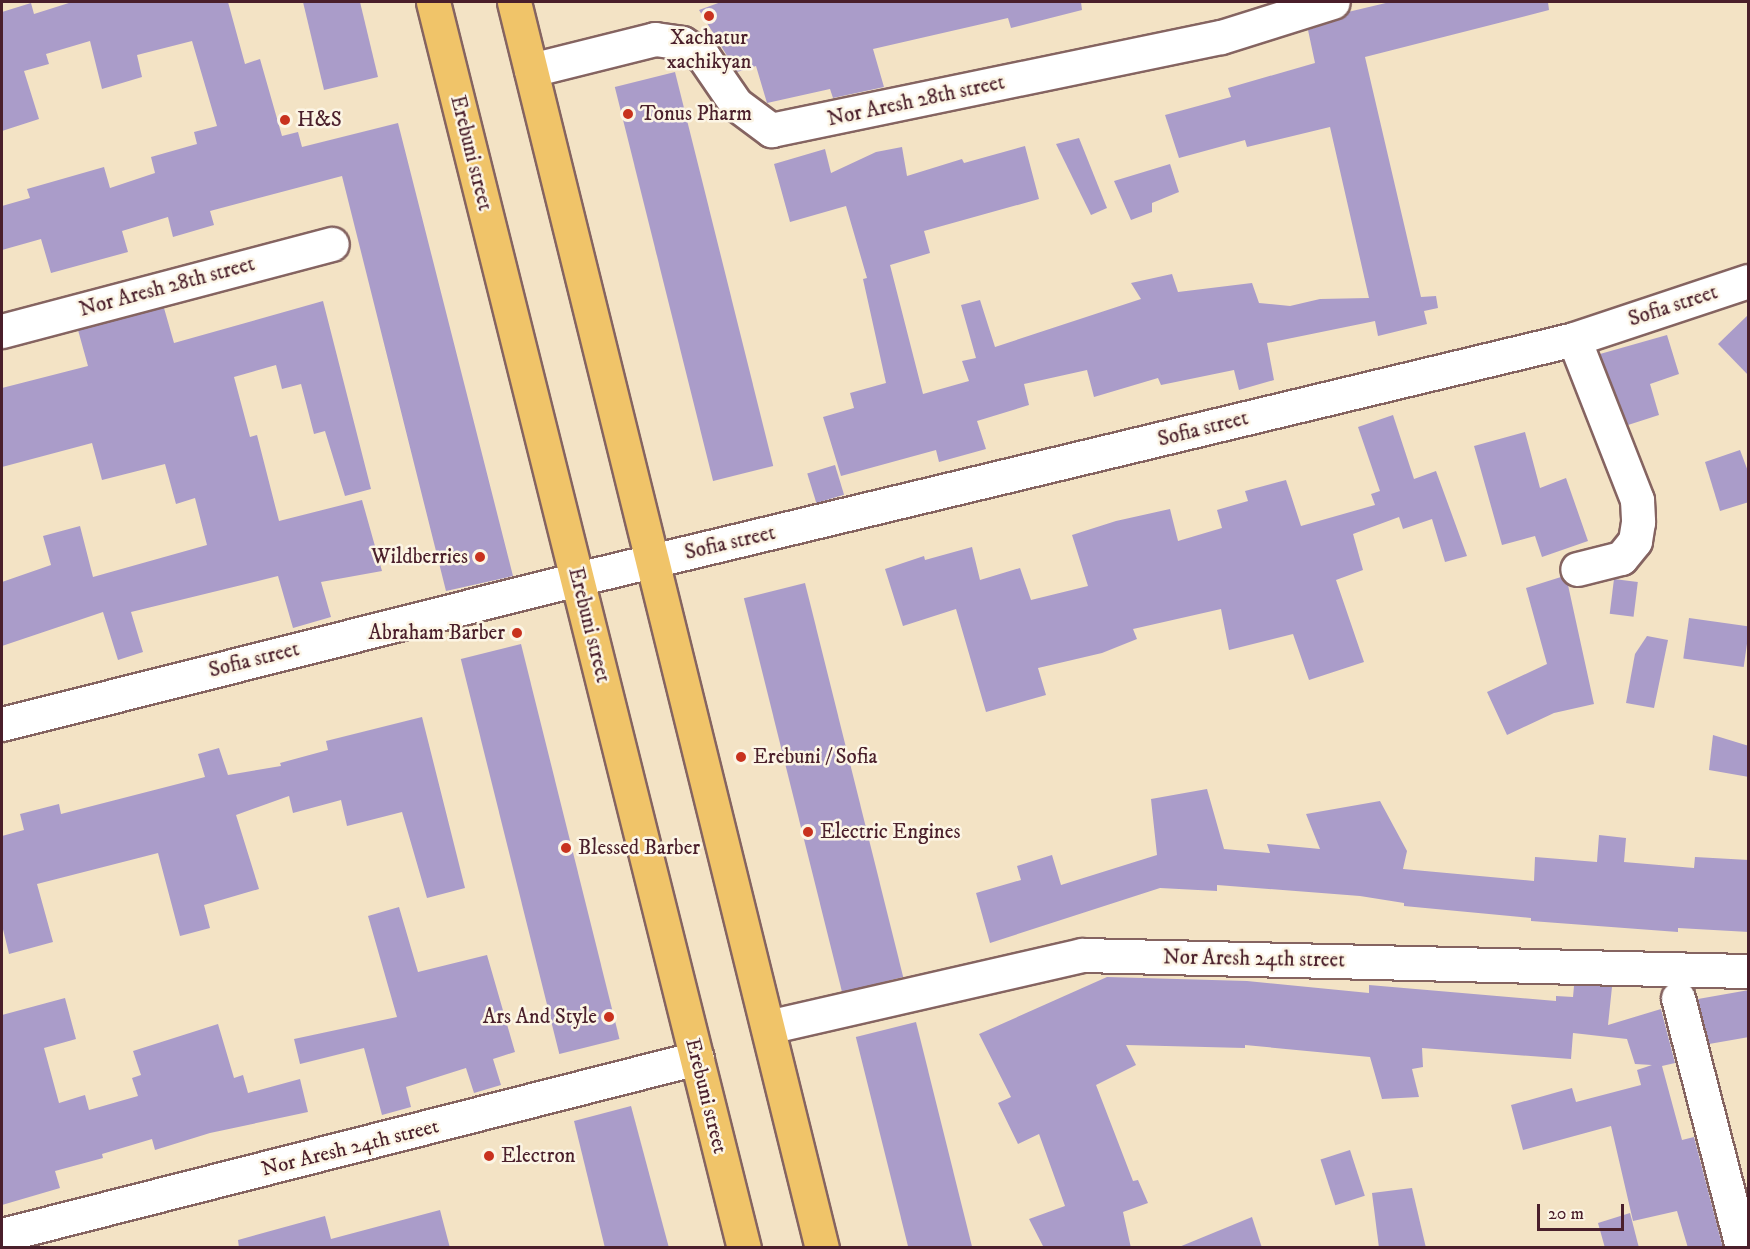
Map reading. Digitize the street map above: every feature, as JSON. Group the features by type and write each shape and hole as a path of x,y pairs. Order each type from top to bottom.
{"main road":[{"name":"Erebuni street","path":"433,2 744,1248"},
{"path":"514,2 822,1248"}],"street":[{"name":"Nor Aresh 28th street","path":"531,70 655,39 682,43 703,56 736,104 771,130 1221,38 1333,2"},
{"name":"Nor Aresh 28th street","path":"2,331 332,244"},
{"name":"Sofia street","path":"2,724 577,579 1574,339 1749,281"},
{"path":"1574,339 1637,500 1638,522 1635,541 1628,553 1603,565 1577,569"},
{"name":"Nor Aresh 24th street","path":"768,1027 1082,955 1749,971"},
{"path":"1678,998 1742,1248"},
{"name":"Nor Aresh 24th street","path":"2,1235 697,1058"}],"building":[{"path":"72,2 228,2 245,64 260,59 282,136 298,132 302,147 398,123 513,576 446,591 342,176 210,211 214,225 173,237 168,217 122,231 128,252 51,273 41,239 2,250 2,206 30,198 27,189 104,167 110,188 155,173 151,157 197,144 194,132 217,126 192,41 137,55 142,77 102,89 90,41 46,54 49,64 24,71 39,119 2,131 2,12 31,3 34,14"},
{"path":"303,2 360,2 378,77 324,90"},
{"path":"721,2 1081,2 1082,10 1011,28 1008,18 873,49 884,87 833,98 830,89 767,103 756,66 737,72 699,10"},
{"path":"1390,2 1548,2 1549,10 1365,57 1421,297 1436,296 1438,308 1424,311 1427,324 1378,336 1375,321 1267,343 1274,380 1239,390 1234,370 1161,385 1158,378 1094,397 1087,370 1024,384 1029,405 977,421 986,449 939,462 936,450 841,476 823,417 854,408 850,393 886,383 863,279 867,278 846,206 790,222 774,164 825,149 831,173 876,152 902,147 907,176 962,159 964,163 1025,146 1039,199 924,231 930,253 890,265 923,394 969,381 962,361 976,358 961,305 980,300 995,347 1141,299 1131,283 1172,274 1178,292 1252,283 1259,303 1290,306 1320,299 1369,298 1330,127 1247,147 1245,140 1179,158 1165,115 1231,97 1228,88 1315,63 1308,30 1339,20 1348,12"},
{"path":"675,72 773,466 713,481 615,87"},
{"path":"1079,138 1107,208 1091,215 1056,144"},
{"path":"1170,164 1179,192 1152,203 1152,212 1131,220 1114,181"},
{"path":"323,301 371,489 345,496 325,431 314,434 301,384 282,389 276,365 234,377 250,437 257,435 279,521 362,500 382,571 321,582 331,617 293,628 278,576 131,612 143,652 118,660 103,612 2,646 2,582 51,565 43,536 80,526 93,577 207,545 195,498 176,504 165,464 102,480 92,443 2,467 2,388 88,366 78,330 164,308 174,343"},
{"path":"1749,314 1749,376 1718,344"},
{"path":"1667,335 1679,374 1650,384 1659,415 1628,425 1600,354"},
{"path":"1393,415 1414,479 1436,471 1467,556 1445,562 1432,519 1403,529 1399,517 1353,534 1363,570 1336,580 1364,662 1309,680 1293,634 1229,650 1221,609 1133,629 1137,639 1102,653 1038,668 1046,695 986,712 956,609 903,626 885,569 924,556 925,560 972,547 980,580 1020,568 1031,600 1088,586 1072,535 1116,521 1170,509 1178,541 1222,528 1217,510 1248,501 1245,491 1286,480 1301,526 1375,505 1371,494 1380,491 1358,427"},
{"path":"1525,432 1540,488 1566,478 1588,541 1542,557 1535,536 1502,545 1474,446"},
{"path":"1740,450 1749,474 1749,502 1720,511 1705,462"},
{"path":"835,465 844,495 816,503 807,473"},
{"path":"1561,577 1568,585 1594,704 1554,713 1507,735 1487,692 1547,664 1526,588"},
{"path":"1614,579 1638,582 1634,617 1610,614"},
{"path":"805,583 903,977 842,992 744,598"},
{"path":"1689,618 1748,626 1744,667 1683,659"},
{"path":"1647,636 1668,640 1654,708 1626,703 1635,654"},
{"path":"521,644 619,1039 559,1054 461,659"},
{"path":"422,717 465,888 427,898 402,812 347,826 341,800 293,813 289,796 236,815 259,889 204,905 210,928 180,936 158,853 37,884 53,942 9,954 2,925 2,836 24,830 20,814 59,804 61,814 205,777 198,754 219,748 228,775 281,766 280,763 328,750 326,741"},
{"path":"1713,735 1749,746 1749,777 1709,770"},
{"path":"1207,789 1224,849 1270,853 1267,844 1320,849 1306,814 1380,801 1407,851 1403,869 1534,881 1535,857 1597,862 1599,835 1626,838 1624,862 1694,868 1695,857 1749,860 1749,932 1678,928 1678,932 1531,921 1531,918 1404,906 1404,903 1360,896 1217,885 1217,891 1160,888 990,943 976,893 1021,880 1017,866 1052,855 1061,885 1157,855 1151,799"},
{"path":"399,907 418,972 487,955 515,1052 493,1059 501,1085 474,1093 466,1068 406,1087 411,1107 382,1115 364,1048 300,1064 294,1039 397,1017 368,916"},
{"path":"1107,977 1247,981 1369,993 1369,985 1556,1001 1556,996 1573,997 1574,986 1612,987 1608,1025 1661,1009 1675,1063 1662,1066 1682,1140 1694,1137 1723,1248 1688,1248 1677,1211 1633,1221 1611,1126 1523,1150 1511,1105 1572,1088 1576,1102 1641,1085 1637,1070 1652,1065 1635,1064 1627,1039 1573,1033 1571,1059 1422,1048 1423,1067 1412,1069 1419,1097 1382,1099 1370,1057 1245,1045 1245,1048 1126,1045 1136,1065 1096,1085 1133,1181 1138,1180 1148,1203 1123,1212 1131,1248 1044,1248 1029,1219 1065,1206 1039,1134 1018,1144 998,1103 1011,1097 979,1034"},
{"path":"1749,990 1749,1037 1709,1044 1698,999"},
{"path":"65,998 76,1039 44,1048 59,1103 85,1095 89,1110 138,1096 132,1078 141,1075 133,1051 218,1024 234,1078 243,1075 248,1093 300,1079 308,1112 210,1133 155,1150 152,1139 102,1154 103,1158 55,1171 60,1188 2,1205 2,1015"},
{"path":"916,1022 972,1248 908,1248 856,1037"},
{"path":"631,1106 669,1248 605,1248 574,1121"},
{"path":"1350,1150 1365,1196 1335,1205 1321,1160"},
{"path":"1412,1188 1426,1248 1379,1248 1372,1193"},
{"path":"440,1210 450,1248 239,1248 238,1240 325,1216 331,1239"},
{"path":"1630,1213 1639,1248 1605,1248 1598,1223"},
{"path":"1252,1217 1262,1248 1179,1248 1179,1247"}],"place":[{"name":"Xachatur xachikyan","path":"709,16"},
{"name":"Tonus Pharm","path":"628,114"},
{"name":"H&S","path":"285,120"},
{"name":"Wildberries","path":"480,557"},
{"name":"Abraham Barber","path":"517,633"},
{"name":"Erebuni / Sofia","path":"741,757"},
{"name":"Electric Engines","path":"808,832"},
{"name":"Blessed Barber","path":"566,848"},
{"name":"Ars And Style","path":"609,1017"},
{"name":"Electron","path":"489,1156"}]}
